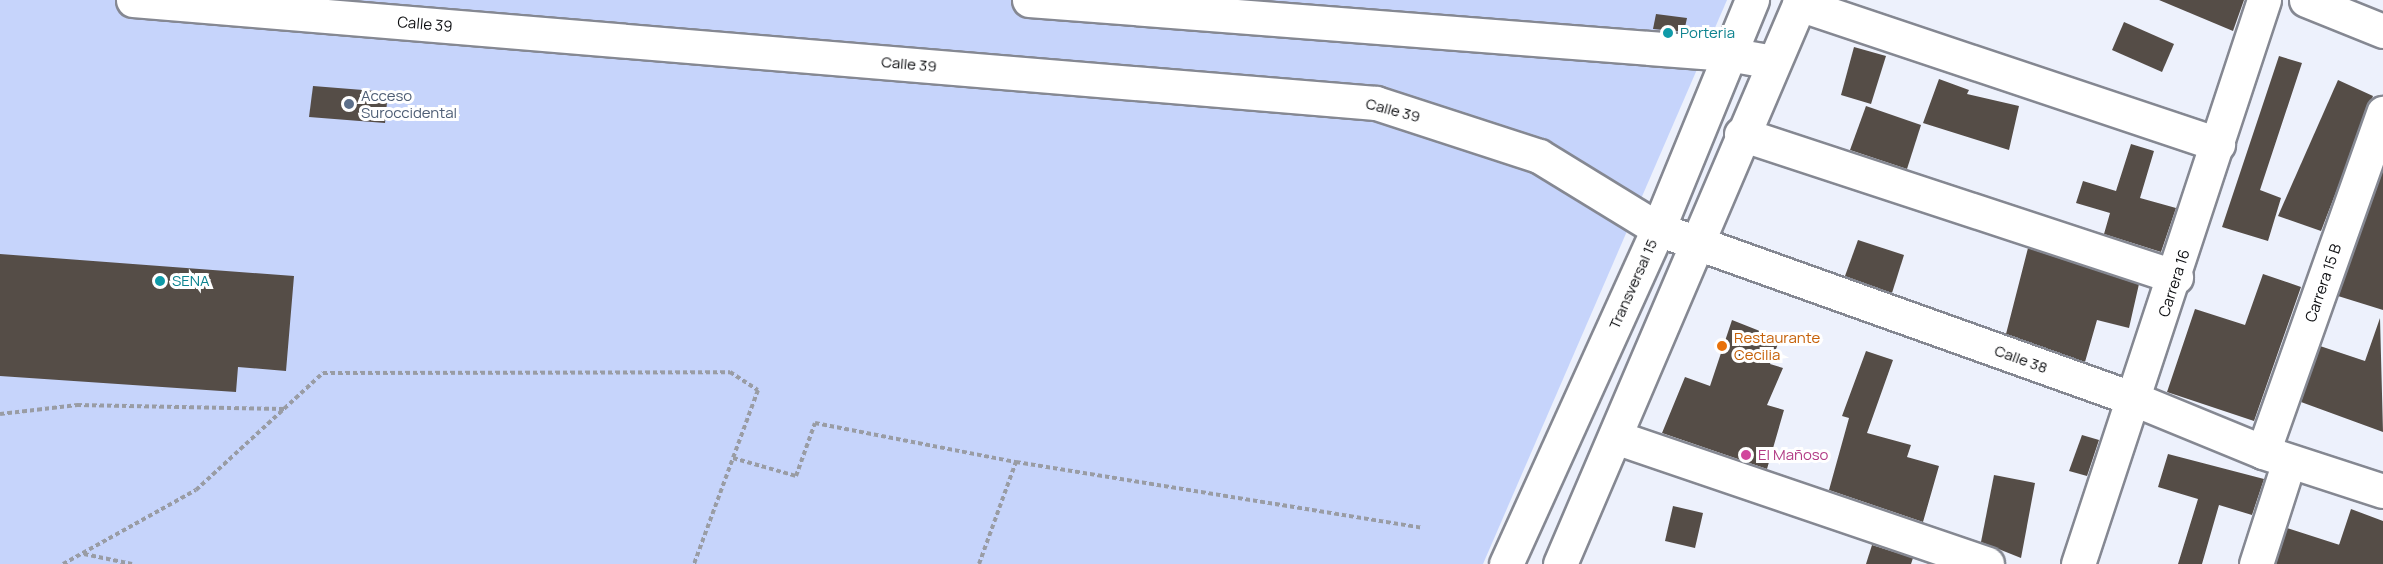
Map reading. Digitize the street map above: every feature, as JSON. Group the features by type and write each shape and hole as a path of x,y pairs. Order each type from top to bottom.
{"street":[{"name":"Calle 39","path":"133,0 1376,103 1539,156 1658,229"},
{"path":"1029,0 1366,13 1728,54 1773,62"},
{"name":"Transversal 15","path":"1506,564 1658,229 1752,0"},
{"name":"Carrera 16","path":"2078,564 2176,277 2264,0"},
{"path":"2306,0 2383,31"},
{"path":"1560,564 1698,243 1741,135 1800,2 2218,144"},
{"name":"Carrera 15 B","path":"2256,564 2276,457 2383,113"},
{"path":"1741,135 2176,277"},
{"name":"Calle 38","path":"1658,229 2134,399 2276,457 2383,491"},
{"path":"1615,438 1987,564"}],"path":[{"path":"63,564 196,490 287,409 323,373 730,372 758,390 694,564"},
{"path":"0,414 77,405 287,409"},
{"path":"733,458 795,476 815,423 1016,462 1423,528"},
{"path":"979,564 1016,462"},
{"path":"83,554 132,564"}],"shaded area":[{"path":"0,0 1727,0 1483,564 0,564"}],"building":[{"path":"2159,0 2244,0 2233,31"},
{"path":"1656,14 1687,18 1684,32 1653,29"},
{"path":"2124,22 2174,44 2162,72 2112,50"},
{"path":"1854,47 1886,56 1871,104 1841,95"},
{"path":"2279,56 2302,63 2260,190 2281,198 2268,241 2222,227"},
{"path":"1939,79 1969,90 1967,94 2019,106 2009,150 1923,123"},
{"path":"2338,80 2373,96 2321,231 2278,216"},
{"name":"Acceso Suroccidental","path":"313,86 388,92 385,123 309,117"},
{"path":"1866,106 1921,125 1907,169 1850,150"},
{"path":"2131,144 2154,151 2140,198 2176,208 2161,252 2104,234 2110,213 2076,203 2083,181 2116,191"},
{"path":"2383,169 2383,310 2338,296"},
{"path":"1858,240 1904,255 1892,293 1845,276"},
{"path":"2028,248 2139,284 2129,328 2097,320 2085,362 2006,334"},
{"name":"SENA","path":"0,254 294,276 286,371 238,367 236,392 0,376"},
{"path":"2263,274 2301,287 2254,421 2167,392 2195,309 2245,325"},
{"path":"2380,318 2383,432 2301,402 2320,346 2365,361"},
{"path":"1732,320 1780,339 1770,364 1783,368 1767,405 1784,410 1767,469 1662,433 1685,377 1710,386"},
{"path":"1866,351 1893,360 1867,433 1911,445 1907,457 1939,466 1923,522 1829,490 1849,418 1842,416"},
{"path":"2082,435 2099,440 2087,476 2069,471"},
{"path":"2168,454 2264,479 2252,515 2219,505 2202,564 2178,564 2198,499 2158,487"},
{"path":"1994,475 2035,483 2021,558 1981,542"},
{"path":"1673,506 1703,513 1695,548 1665,541"},
{"path":"2351,509 2383,521 2383,564 2276,564 2287,528 2339,545"},
{"path":"1872,545 1913,558 1911,564 1866,564"}],"place":[{"name":"Porteria","path":"1668,33"},
{"name":"Acceso Suroccidental","path":"349,104"},
{"name":"SENA","path":"160,281"},
{"name":"Restaurante Cecilia","path":"1722,346"},
{"name":"El Mañoso","path":"1746,455"}]}
